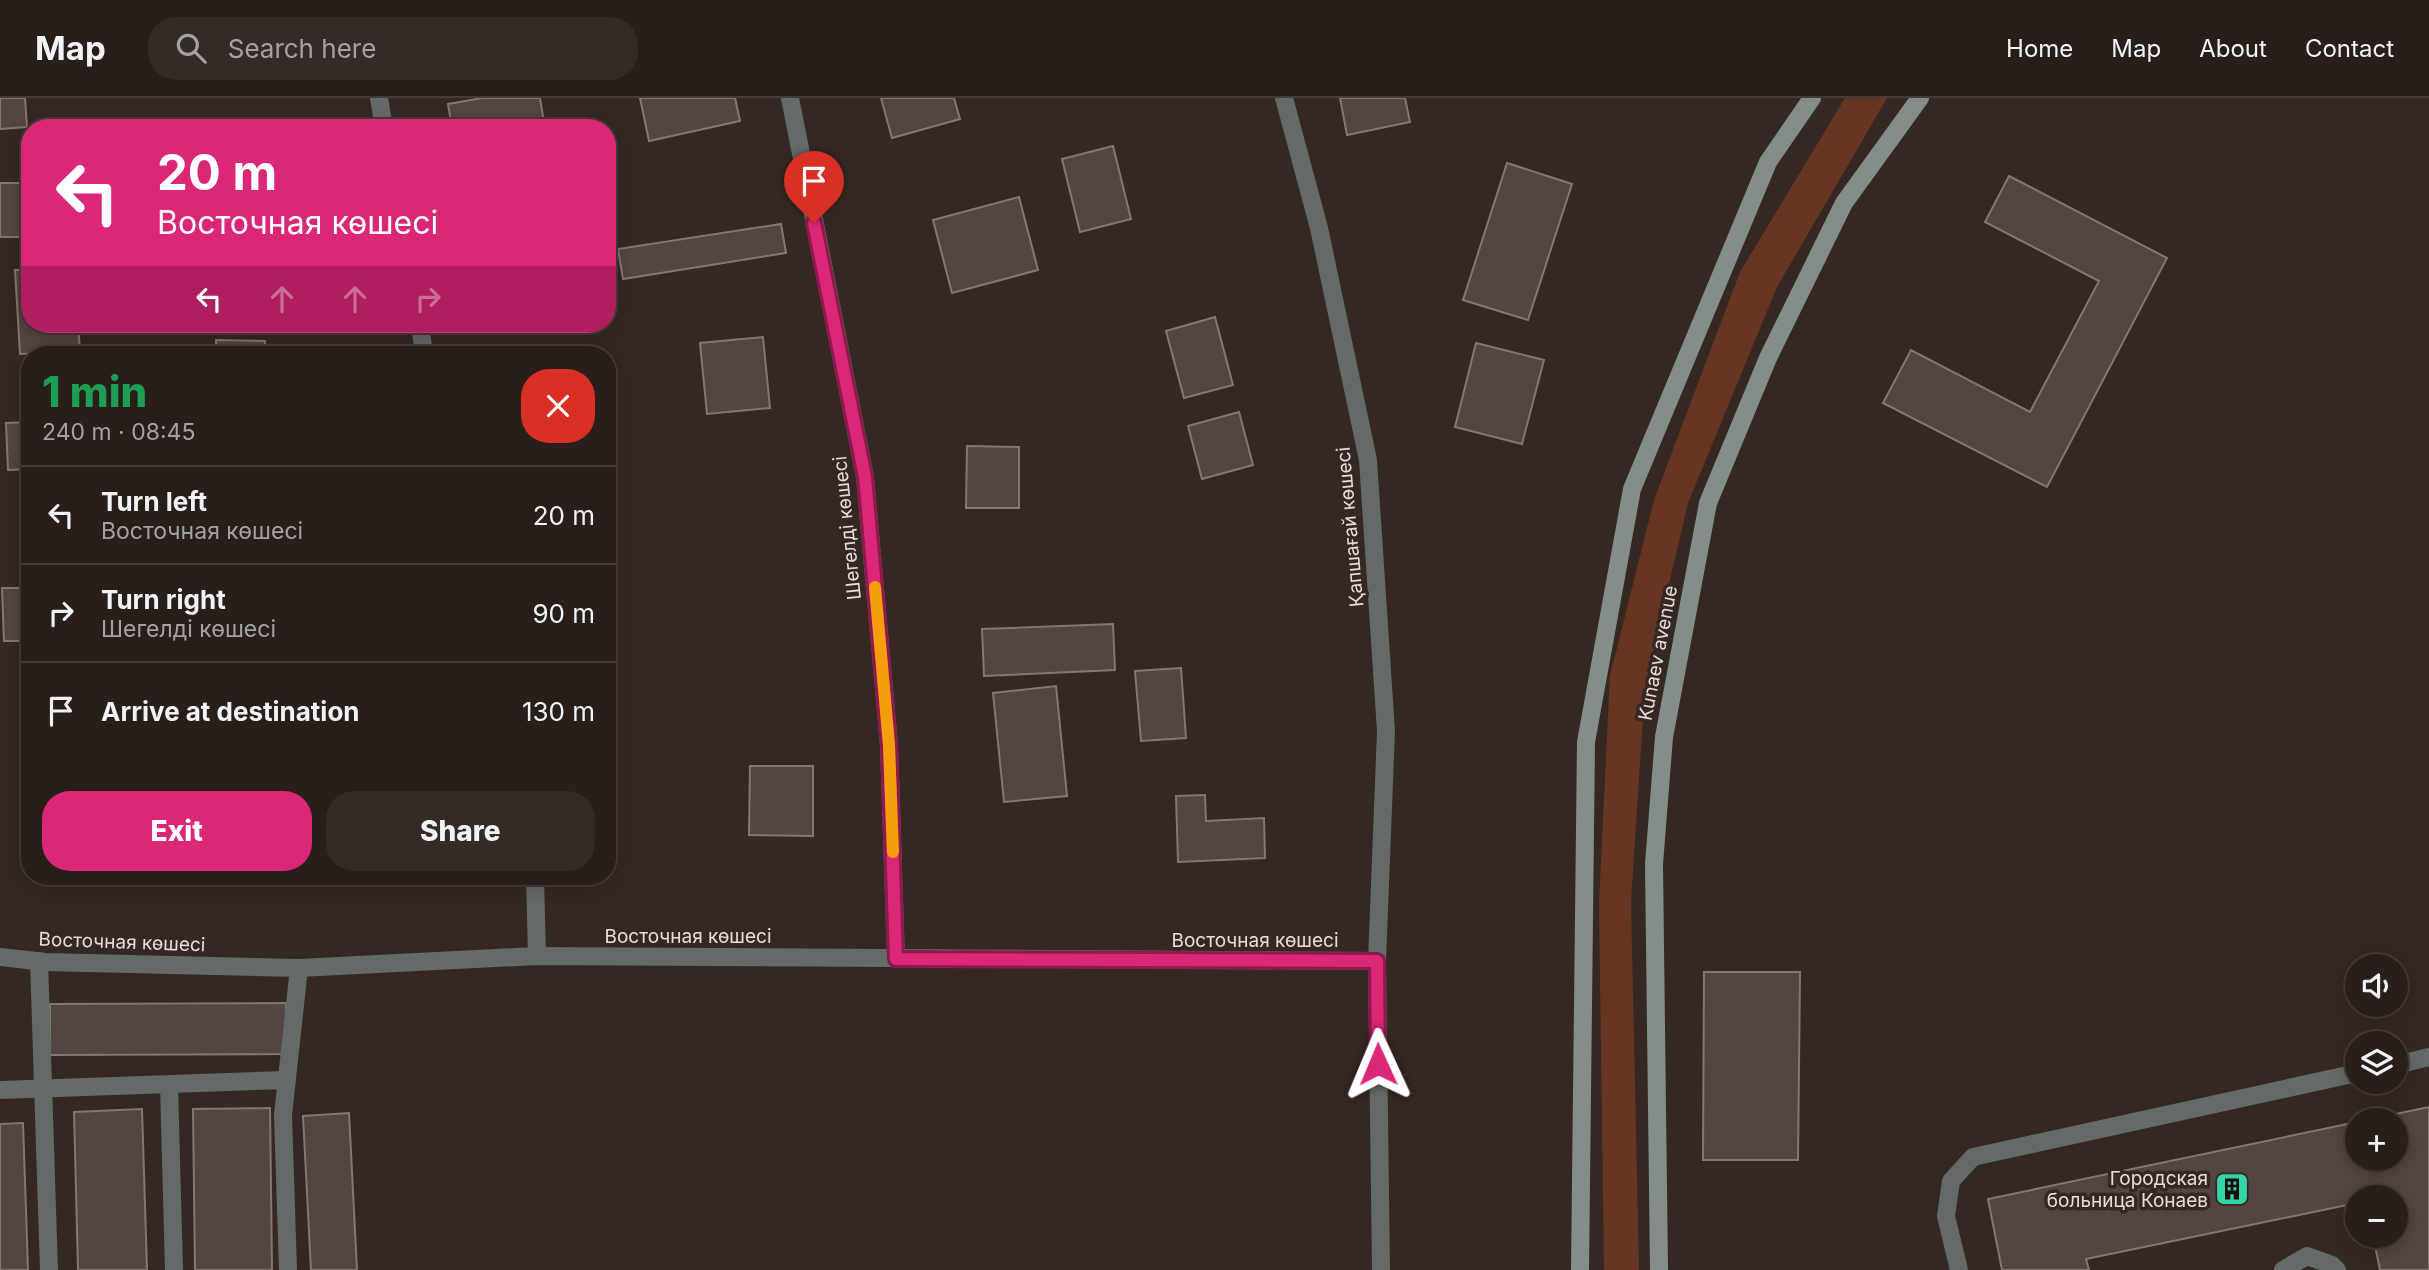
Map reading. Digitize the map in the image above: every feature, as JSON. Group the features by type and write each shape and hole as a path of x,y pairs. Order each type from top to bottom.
{"main road":[{"path":"1580,1270 1586,742 1632,489 1768,162 1812,98"},
{"name":"Kunaev avenue","path":"1659,1270 1654,864 1664,737 1708,503 1768,358 1844,203 1920,98"}],"street":[{"path":"379,98 382,119"},
{"name":"Шегелді көшесі","path":"790,98 865,477 889,745 896,959"},
{"name":"Қапшағай көшесі","path":"1284,98 1319,228 1368,460 1386,731 1377,961 1381,1270"},
{"path":"535,885 537,956"},
{"name":"Восточная көшесі","path":"0,957 38,961 299,968 537,956 1377,961"},
{"path":"38,961 49,1270"},
{"path":"288,1270 283,1115 299,968"},
{"path":"2408,1062 2429,1057"},
{"path":"1959,1270 1946,1216 1951,1181 1973,1157 2345,1076"},
{"path":"0,1090 285,1080"},
{"path":"169,1085 174,1270"},
{"path":"2283,1270 2307,1256 2332,1265 2337,1270"}],"shaded area":[{"path":"1845,98 1887,98 1777,287 1688,503 1645,687 1631,901 1639,1270 1604,1270 1599,902 1610,676 1654,500 1740,272"}],"building":[{"path":"0,98 25,98 26,119 21,119 21,127 0,129"},
{"path":"482,98 540,98 544,119 450,119 448,104"},
{"path":"640,98 735,98 740,121 649,141"},
{"path":"881,98 954,98 960,119 892,138"},
{"path":"1340,98 1405,98 1410,122 1347,135"},
{"path":"1113,146 1131,219 1080,232 1062,159"},
{"path":"1507,163 1572,184 1528,320 1463,300"},
{"path":"2009,176 2167,258 2047,487 1883,403 1911,350 2030,412 2099,281 1985,222"},
{"path":"0,183 21,183 21,237 0,237"},
{"path":"1019,197 1038,270 952,293 933,220"},
{"path":"781,224 786,253 623,279 618,249"},
{"path":"15,270 21,270 21,333 79,333 80,346 21,346 20,354"},
{"path":"1215,317 1233,385 1184,398 1166,331"},
{"path":"763,337 770,408 707,414 700,343"},
{"path":"216,340 265,341 265,346 216,346"},
{"path":"1476,343 1544,360 1522,444 1455,427"},
{"path":"1239,412 1253,465 1202,479 1188,426"},
{"path":"21,422 21,469 8,470 6,423"},
{"path":"967,446 1019,447 1019,508 966,508"},
{"path":"2,588 21,588 21,641 4,641"},
{"path":"1113,624 1115,670 984,676 982,629"},
{"path":"1181,668 1186,738 1141,741 1135,671"},
{"path":"1056,686 1067,796 1004,802 993,693"},
{"path":"750,766 813,766 813,836 749,835"},
{"path":"1205,795 1206,821 1264,818 1265,858 1178,862 1176,796"},
{"path":"1704,972 1800,972 1798,1160 1703,1160"},
{"path":"286,1003 286,1054 50,1055 50,1004"},
{"name":"Городская больница Конаев","path":"2429,1107 2429,1270 2380,1270 2375,1248 2408,1248 2408,1185 2345,1185 2345,1205 2086,1259 2089,1270 2002,1270 1988,1199 2345,1125 2345,1171 2408,1171 2408,1111"},
{"path":"270,1108 272,1270 195,1270 193,1109"},
{"path":"142,1109 147,1270 78,1270 74,1112"},
{"path":"349,1113 357,1270 311,1270 303,1116"},
{"path":"23,1123 28,1270 0,1270 0,1124"}],"slow traffic":[{"path":"875,587 889,745 893,852"}],"place":[{"name":"Городская больница Конаев","path":"2232,1189"}],"route":[{"path":"814,223 865,477 889,745 896,959 1377,961 1378,1064"}]}
